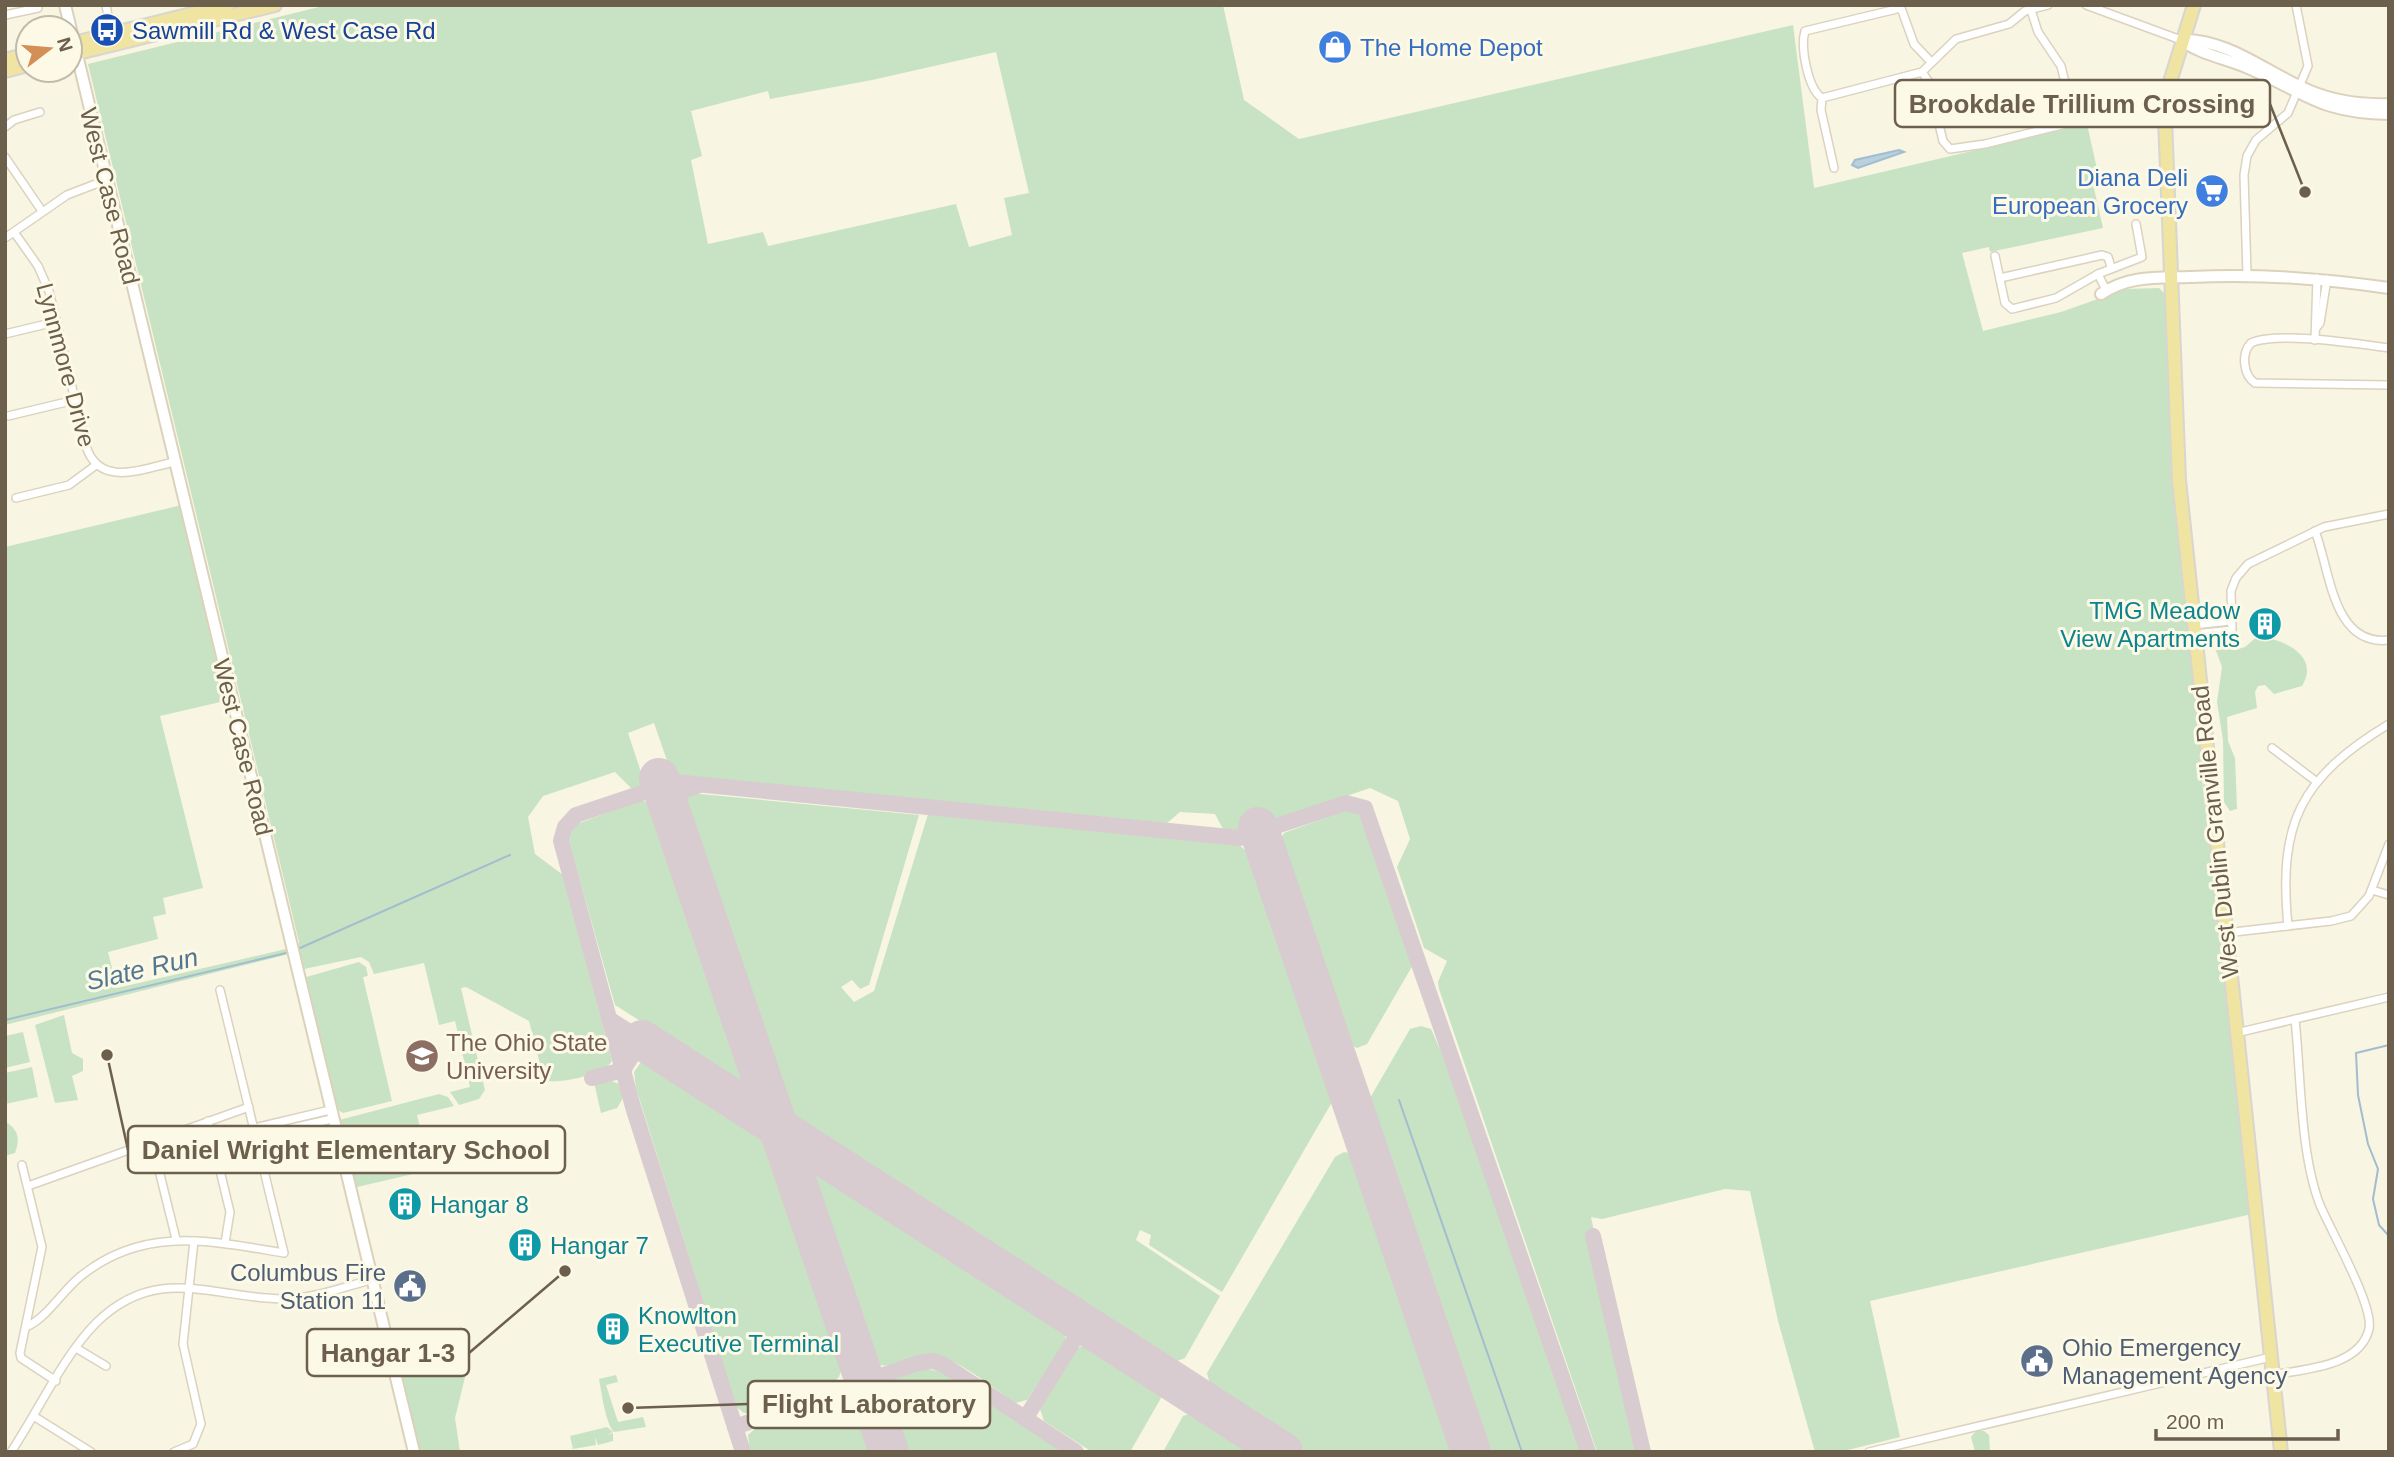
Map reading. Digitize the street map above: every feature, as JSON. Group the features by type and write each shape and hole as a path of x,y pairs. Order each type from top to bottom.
{"main road":[{"path":"84,46 228,5"},
{"path":"84,46 275,5"},
{"name":"West Dublin Granville Road","path":"2194,5 2170,82 2165,118 2179,480 2281,1452"},
{"path":"2181,40 2197,39 2249,59 2299,91 2338,110 2389,114"},
{"name":"West Case Road","path":"81,84 414,1452"},
{"path":"2299,91 2349,101 2389,104"},
{"path":"2104,292 2138,278 2247,274 2322,279 2389,288"}],"street":[{"path":"106,5 108,16"},
{"path":"1822,98 1922,72 1955,39 2014,22 2031,10 2048,5"},
{"path":"2086,5 2181,40"},
{"path":"2247,274 2245,164 2252,144 2284,117 2299,91 2308,58 2296,5"},
{"path":"1822,98 1812,90 1803,40 1808,28 1897,7 1906,15 1914,44 1931,62"},
{"path":"5,15 38,8"},
{"path":"1922,72 1929,82 1945,146 1955,149 1977,146 2070,123 2073,115 2061,66 2038,32 2031,10"},
{"path":"1822,98 1821,110 1834,168"},
{"path":"5,127 20,117 40,112"},
{"path":"5,158 43,211"},
{"path":"5,238 74,191 106,180"},
{"path":"1995,256 2006,305 2012,309 2056,298 2111,267 2142,257 2136,224"},
{"name":"Lynnmore Drive","path":"14,232 43,277 88,451 96,466 119,474 174,462"},
{"path":"2000,278 2102,255 2108,257 2111,267"},
{"path":"2098,274 2104,292"},
{"path":"2315,340 2322,279"},
{"path":"5,334 55,322"},
{"path":"2389,348 2315,340 2258,340 2247,347 2245,362 2246,373 2255,383 2389,385"},
{"path":"8,416 75,400"},
{"path":"16,498 69,485 96,466"},
{"path":"2194,630 2232,630 2231,591 2243,568 2315,531 2389,514"},
{"path":"2315,531 2332,590 2350,625 2363,637 2389,640"},
{"path":"2194,630 2230,621"},
{"path":"2288,926 2284,879 2286,849 2298,813 2317,782 2348,750 2389,724"},
{"path":"2272,748 2317,782"},
{"path":"2225,933 2347,918 2361,908 2372,890 2389,844"},
{"path":"2372,890 2389,895"},
{"path":"26,1327 37,1320 66,1287 93,1266 121,1252 176,1238 284,1253 220,990"},
{"path":"2235,1033 2389,997"},
{"path":"2273,1375 2344,1359 2360,1346 2369,1328 2365,1302 2323,1212 2311,1176 2295,1019"},
{"path":"28,1186 249,1107"},
{"path":"255,1132 331,1115"},
{"path":"208,1121 230,1212 225,1243"},
{"path":"152,1142 176,1238"},
{"path":"22,1165 42,1247 21,1359 56,1381"},
{"path":"174,1452 196,1440 201,1418 184,1344 194,1241"},
{"path":"11,1452 76,1348 94,1325 120,1305 150,1292 191,1287 290,1298 371,1280"},
{"path":"76,1348 106,1366"},
{"path":"1869,1452 2271,1357"},
{"path":"35,1417 91,1452"}],"green space":[{"path":"327,5 1223,5 1244,100 1299,139 1793,25 1814,188 2087,124 2097,169 2090,171 2103,228 1990,252 1989,247 1962,253 1983,331 2061,312 2126,289 2159,288 2164,293 2180,563 2201,748 2200,763 2252,1214 1870,1301 1900,1437 1840,1452 1815,1452 1778,1321 1750,1191 1725,1189 1602,1219 1591,1217 1642,1452 1597,1452 1439,989 1438,982 1447,961 1424,948 1397,867 1410,839 1398,801 1370,788 1244,831 1223,829 1215,814 1180,812 1167,823 672,775 654,723 628,733 645,784 632,789 615,772 543,796 528,817 535,854 563,875 612,1061 592,1074 562,1081 547,1081 543,1076 529,1021 466,987 461,988 485,1090 479,1099 459,1105 450,1092 470,1087 455,1021 439,1025 424,963 374,974 369,962 361,957 304,969 297,954 299,942 88,64","holes":["996,52 1029,193 1004,198 1012,235 969,247 956,204 768,246 763,232 708,244 691,160 702,156 691,111 768,91 770,99 872,80"]},
{"path":"182,505 229,700 160,716 203,888 163,898 166,914 153,917 158,939 108,952 117,988 286,949 289,954 5,1025 5,547"},
{"path":"2224,636 2235,650 2245,647 2258,636 2278,641 2303,657 2307,666 2307,675 2302,686 2274,694 2265,685 2258,686 2255,692 2257,708 2227,717 2228,741 2235,758 2237,809 2230,811 2224,802 2223,740 2217,702 2222,667 2214,645 2217,638"},
{"path":"690,793 919,815 869,985 860,989 852,980 841,987 854,1002 874,991 928,814 1238,844 1253,857 1332,1090 1332,1102 1222,1292 1149,1245 1151,1235 1140,1230 1136,1240 1220,1296 1185,1358 1172,1363 792,1119 683,806"},
{"path":"642,800 654,806 746,1080 740,1084 615,1005 569,842 574,825"},
{"path":"1350,809 1364,818 1414,963 1367,1044 1357,1048 1348,1043 1279,842 1284,833"},
{"path":"359,962 366,967 368,976 363,977 392,1101 343,1113 334,1108 303,978"},
{"path":"64,1015 72,1053 83,1059 83,1071 72,1076 78,1100 55,1103 35,1025"},
{"path":"1421,1026 1431,1029 1452,1076 1581,1452 1486,1452 1369,1109 1370,1098 1410,1029"},
{"path":"23,1032 30,1062 5,1068 5,1036"},
{"path":"641,1062 655,1064 761,1132 768,1140 844,1361 839,1377 831,1385 755,1413 744,1413 736,1407 636,1088 634,1072"},
{"path":"32,1067 38,1097 5,1104 5,1073"},
{"path":"607,1079 619,1084 623,1098 617,1108 601,1113 594,1082"},
{"path":"439,1094 448,1097 454,1106 417,1115 430,1170 353,1188 339,1120"},
{"path":"5,1122 16,1131 18,1144 15,1153 5,1156"},
{"path":"1344,1152 1353,1154 1357,1162 1455,1452 1307,1452 1212,1392 1207,1373 1335,1157"},
{"path":"819,1169 1064,1328 1066,1341 1027,1400 1015,1403 974,1374 940,1356 924,1354 895,1364 874,1363 808,1173"},
{"path":"454,1332 462,1336 467,1369 455,1418 460,1452 417,1452 393,1352 401,1345"},
{"path":"1094,1345 1157,1386 1161,1398 1130,1452 1092,1452 1044,1421 1040,1409 1078,1348"},
{"path":"921,1369 940,1371 1064,1452 905,1452 885,1388 891,1380"},
{"path":"616,1375 618,1382 606,1385 618,1422 643,1417 646,1427 614,1432 611,1428 599,1379"},
{"path":"839,1400 848,1403 860,1413 875,1452 750,1452 748,1435 758,1426"},
{"path":"1195,1412 1256,1452 1163,1452 1183,1416"},
{"path":"607,1427 613,1432 606,1435 613,1433 613,1441 598,1445 595,1437 596,1445 573,1449 570,1436"},
{"path":"1976,1431 1984,1431 1989,1435 1990,1452 1975,1452 1971,1437"}],"water":[{"path":"1899,150 1904,152 1858,168 1852,165 1855,160"}],"waterway":[{"name":"Slate Run","path":"300,948 510,855"},
{"name":"Slate Run","path":"5,1020 286,953"},
{"path":"2389,1045 2356,1053 2358,1095 2368,1144 2378,1169 2373,1199 2379,1225 2389,1236"},
{"path":"1399,1100 1522,1452"}],"taxiway":[{"path":"743,1452 633,1107 561,841 565,827 576,815 675,782 1240,838 1346,803 1365,808 1588,1452"},
{"path":"669,807 685,790 700,785"},
{"path":"592,1078 623,1070 642,1040 609,1019"},
{"path":"1593,1236 1643,1452"},
{"path":"1025,1419 1084,1324"},
{"path":"735,1427 918,1363 933,1361 944,1365 1076,1452"}],"runway":[{"path":"659,778 889,1452"},
{"path":"1258,827 1471,1452"},
{"path":"642,1040 1283,1452"}],"place":[{"name":"Sawmill Rd & West Case Rd","path":"107,30"},
{"name":"The Home Depot","path":"1335,47"},
{"name":"Diana Deli European Grocery","path":"2212,191"},
{"name":"Brookdale Trillium Crossing","path":"2305,192"},
{"name":"TMG Meadow View Apartments","path":"2265,624"},
{"name":"Daniel Wright Elementary School","path":"107,1055"},
{"name":"The Ohio State University","path":"422,1056"},
{"name":"Hangar 8","path":"405,1204"},
{"name":"Hangar 7","path":"525,1245"},
{"name":"Hangar 1-3","path":"565,1271"},
{"name":"Columbus Fire Station 11","path":"410,1286"},
{"name":"Knowlton Executive Terminal","path":"613,1329"},
{"name":"Ohio Emergency Management Agency","path":"2037,1361"},
{"name":"Flight Laboratory","path":"628,1408"}]}
